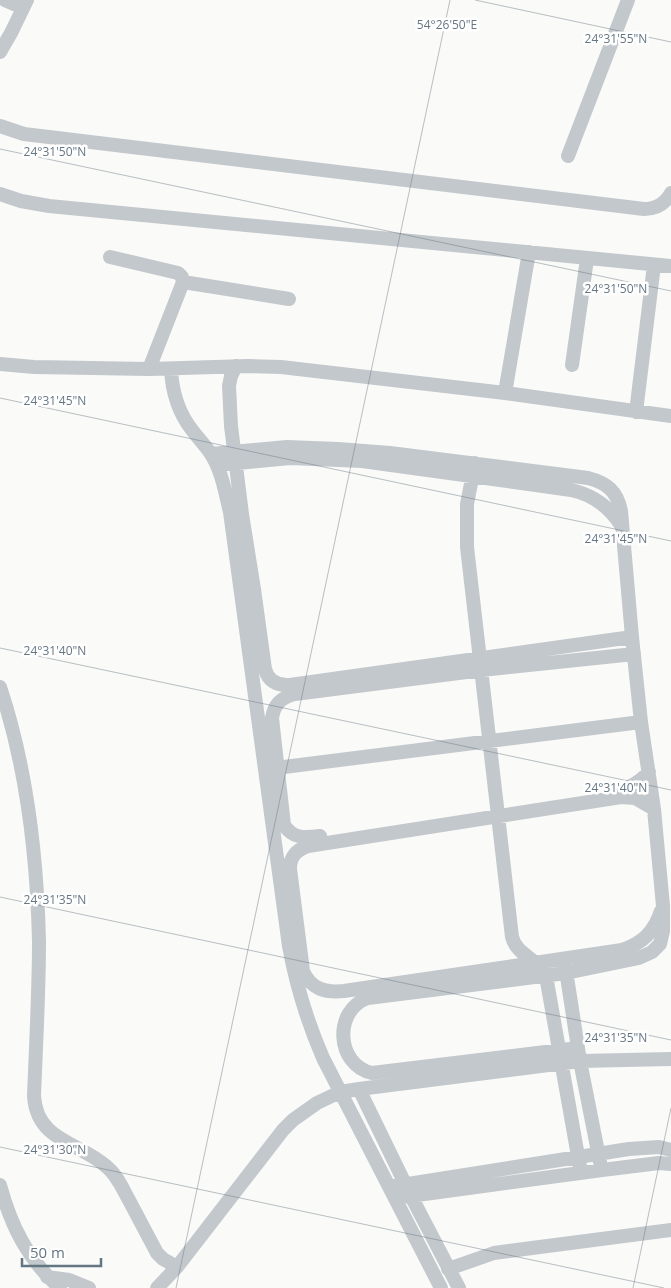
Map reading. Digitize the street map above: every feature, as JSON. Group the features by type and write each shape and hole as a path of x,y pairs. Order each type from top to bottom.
{"street":[{"path":"5,0 14,4 27,0"},
{"path":"0,52 27,0"},
{"path":"568,156 628,0"},
{"path":"0,127 24,134 644,209 662,204 671,193"},
{"path":"0,194 21,201 49,206 671,266"},
{"path":"504,393 529,252"},
{"path":"110,257 178,273 182,277 183,282 149,369"},
{"path":"572,364 587,259"},
{"path":"636,412 654,265"},
{"path":"183,282 289,299"},
{"path":"0,364 34,367 149,369 236,366 281,367 504,393 671,416"},
{"path":"236,366 230,381 229,392 235,457 265,669 266,674 274,682 284,686 482,664 634,654"},
{"path":"171,369 173,388 182,414 214,460 226,493 233,531 292,965 312,1030 323,1058 441,1288"},
{"path":"214,460 235,457 262,448 312,447 372,452 473,470 578,476 607,485 619,500 641,722 649,772 654,809 663,906 662,938 652,952 646,956 629,961 565,966 537,963 332,992 326,992 315,987 310,983 303,971 290,869 291,859 298,850 308,846 621,790 637,783 649,772"},
{"path":"473,470 467,504 467,533 512,937 519,951 537,963 546,976 581,1173"},
{"path":"632,637 482,664 296,694 284,698 275,707 272,718 276,768 284,825 291,833 302,838 621,797 635,798 654,809"},
{"path":"0,687 11,722 23,782 35,870 39,942 34,1096 36,1111 43,1124 54,1135 97,1159 113,1172 157,1253 162,1260 177,1267"},
{"path":"276,768 641,722"},
{"path":"565,966 546,976 368,998 350,1009 345,1023 344,1038 348,1053 356,1066 372,1073 579,1055 671,1059"},
{"path":"565,966 579,1055 602,1170"},
{"path":"157,1288 177,1267 282,1130 317,1102 340,1092 560,1057"},
{"path":"359,1089 459,1288"},
{"path":"392,1193 578,1157 649,1147 671,1150"},
{"path":"409,1190 581,1173 658,1163 671,1164"},
{"path":"0,1185 19,1238 32,1259 47,1277 60,1288"},
{"path":"448,1268 494,1253 671,1230"},
{"path":"47,1277 69,1280 88,1288"}]}
